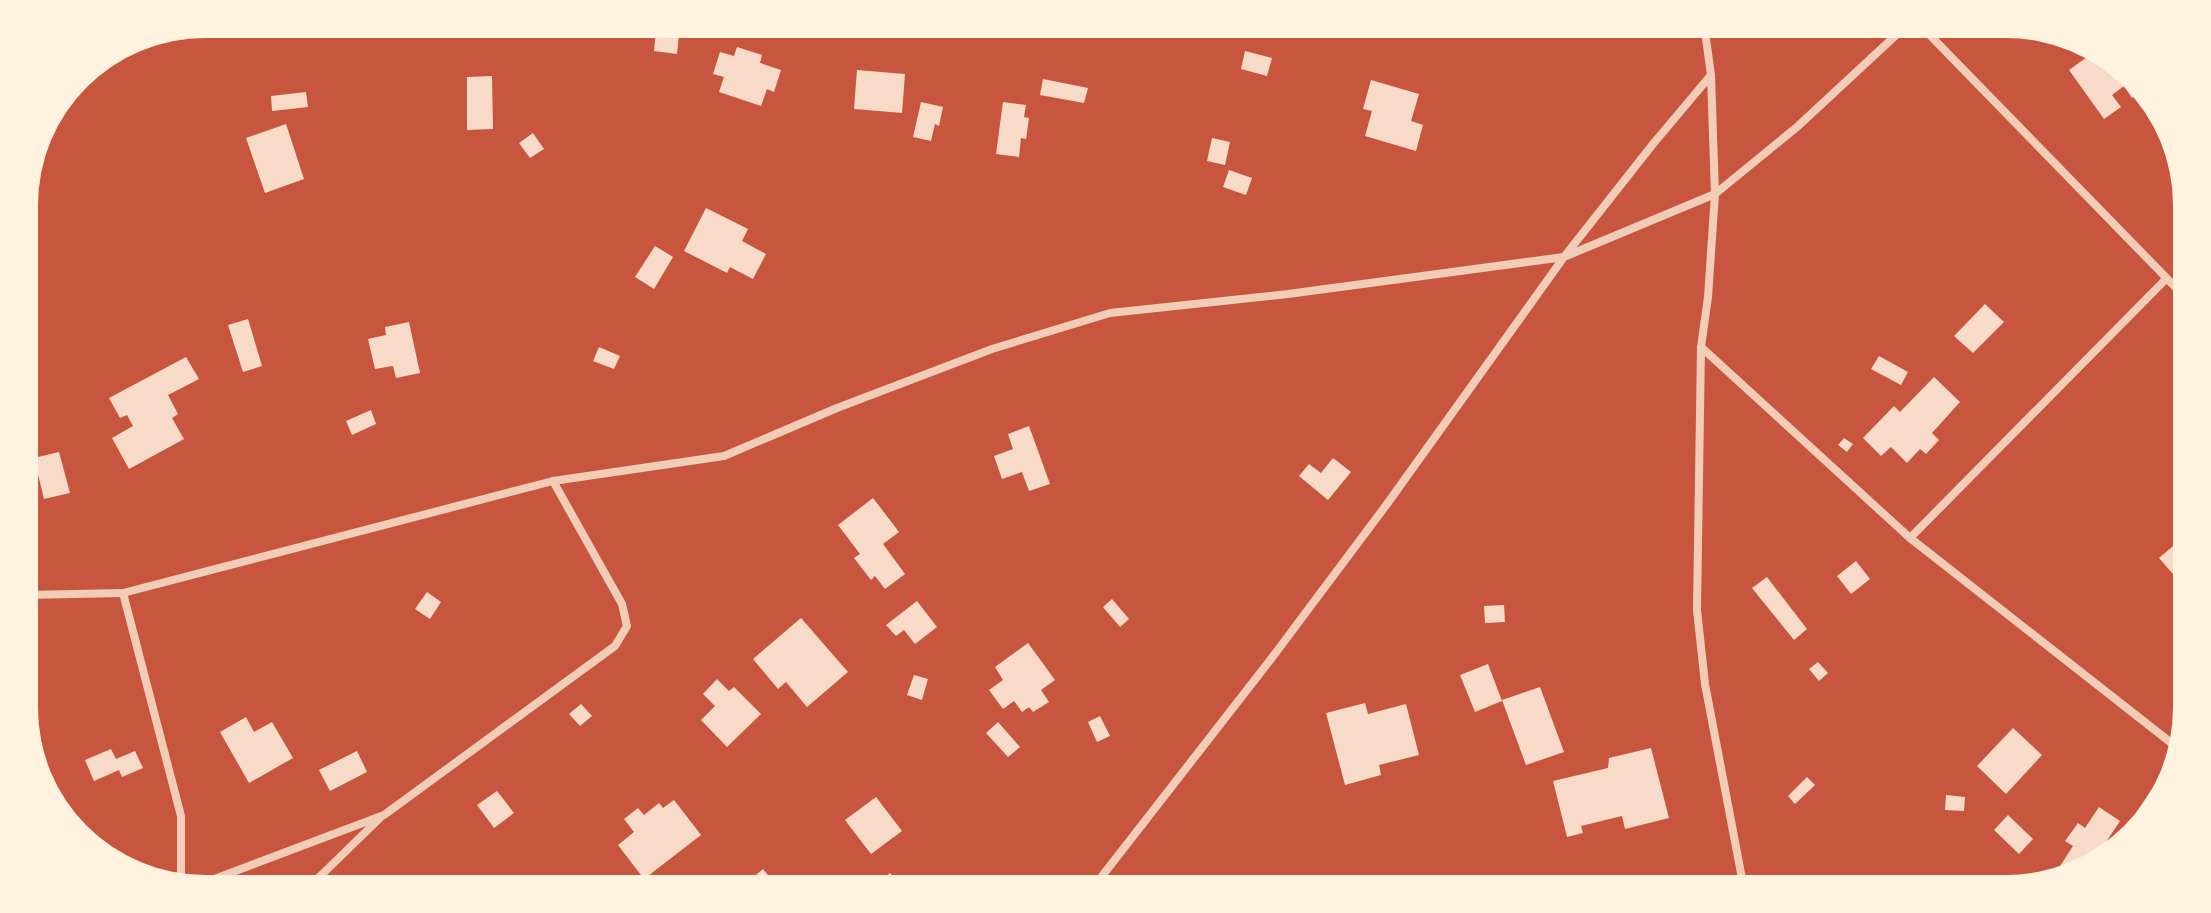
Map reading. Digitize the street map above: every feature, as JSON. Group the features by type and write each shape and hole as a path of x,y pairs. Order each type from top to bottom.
{"street":[{"path":"1706,38 1711,75 1715,194 1708,297 1701,347 1697,610 1705,684 1741,875"},
{"path":"38,595 123,593 553,481 724,456 837,408 992,349 1110,313 1288,294 1564,257 1715,194 1797,127 1893,38"},
{"path":"1933,38 2173,286"},
{"path":"1103,875 1387,504 1564,257 1711,75"},
{"path":"1910,538 2166,279"},
{"path":"1701,347 1910,538 2169,741"},
{"path":"322,875 384,815 615,646 627,626 622,604 553,481"},
{"path":"123,593 181,816 181,873"},
{"path":"225,875 384,815"}],"building":[{"path":"655,38 679,38 677,54 654,51"},
{"path":"737,47 762,55 760,63 781,70 774,92 767,89 761,106 719,92 724,77 713,74 720,52 734,56"},
{"path":"1245,51 1272,58 1267,76 1241,69"},
{"path":"2085,58 2099,66 2123,86 2112,95 2121,107 2104,119 2069,70"},
{"path":"857,70 905,74 902,113 854,109"},
{"path":"492,76 493,129 467,130 467,77"},
{"path":"1043,79 1088,88 1084,103 1040,95"},
{"path":"1371,80 1419,94 1411,121 1423,125 1416,151 1365,136 1372,111 1363,109"},
{"path":"306,92 308,107 272,111 271,96"},
{"path":"921,102 943,107 939,126 935,124 931,141 913,137"},
{"path":"1003,102 1026,105 1024,117 1029,118 1026,139 1021,138 1019,157 996,154"},
{"path":"286,124 304,179 265,193 246,138"},
{"path":"533,133 544,149 530,158 519,143"},
{"path":"1212,138 1230,142 1225,165 1207,161"},
{"path":"1229,170 1252,178 1246,195 1223,187"},
{"path":"706,208 748,229 742,241 766,254 753,279 730,267 727,273 684,251"},
{"path":"655,246 673,257 654,289 635,277"},
{"path":"1985,304 2004,322 1973,353 1954,336"},
{"path":"248,319 262,366 243,372 228,325"},
{"path":"409,322 420,373 396,378 393,366 375,369 368,339 386,335 385,327"},
{"path":"599,347 620,356 614,369 593,361"},
{"path":"1879,356 1908,372 1901,385 1871,369"},
{"path":"186,357 199,379 168,395 178,414 172,418 184,439 129,469 112,438 133,426 127,415 120,418 109,398"},
{"path":"1934,377 1960,402 1932,433 1939,440 1926,454 1920,449 1907,463 1891,447 1881,456 1863,438 1894,406 1900,412"},
{"path":"371,410 376,424 352,435 346,421"},
{"path":"1029,426 1050,484 1029,491 1022,472 1002,479 994,456 1013,449 1008,434"},
{"path":"1844,438 1853,444 1847,452 1838,445"},
{"path":"59,452 70,493 44,499 38,474 38,457"},
{"path":"1333,458 1351,472 1328,500 1299,476 1309,464 1321,473"},
{"path":"873,498 899,532 883,544 905,574 885,589 875,576 871,580 854,558 860,554 838,525"},
{"path":"2173,546 2173,574 2159,558"},
{"path":"1856,561 1870,579 1851,594 1837,576"},
{"path":"1767,577 1807,629 1794,640 1752,588"},
{"path":"427,592 441,602 430,619 415,609"},
{"path":"1112,599 1129,619 1120,627 1103,607"},
{"path":"917,601 937,627 915,644 904,630 896,636 886,625"},
{"path":"1504,605 1505,622 1485,623 1484,606"},
{"path":"801,618 848,672 807,707 786,682 778,689 753,659"},
{"path":"1028,643 1055,680 1041,690 1049,702 1033,712 1029,707 1022,712 1014,701 1003,709 989,690 1003,680 995,667"},
{"path":"1818,662 1828,673 1819,681 1809,669"},
{"path":"1488,664 1502,701 1475,712 1460,675"},
{"path":"914,675 928,679 922,700 907,695"},
{"path":"717,679 729,691 734,687 761,714 727,747 701,720 715,706 703,694"},
{"path":"1540,687 1564,752 1526,765 1502,700"},
{"path":"1365,703 1368,714 1406,704 1419,755 1379,765 1381,775 1345,785 1326,713"},
{"path":"581,704 592,716 580,726 569,714"},
{"path":"1100,716 1110,736 1097,742 1088,722"},
{"path":"246,717 254,732 272,722 293,758 249,783 220,732"},
{"path":"998,722 1020,747 1008,757 986,733"},
{"path":"2013,728 2042,755 2006,794 1977,766"},
{"path":"1651,748 1669,818 1625,829 1622,816 1581,826 1583,833 1567,837 1553,781 1608,768 1609,758"},
{"path":"111,749 116,759 135,751 143,768 122,777 119,770 94,781 85,760"},
{"path":"357,751 367,772 330,791 319,770"},
{"path":"1807,777 1815,785 1795,804 1788,796"},
{"path":"497,791 514,813 494,828 477,805"},
{"path":"1946,795 1965,797 1964,811 1945,810"},
{"path":"876,797 902,831 871,854 845,820"},
{"path":"674,800 701,835 649,875 641,875 618,845 634,832 624,819 638,808 644,815 659,803 663,808"},
{"path":"2099,807 2120,821 2099,847 2060,865 2073,846 2065,841 2078,823 2085,828"},
{"path":"2008,815 2033,839 2019,854 1994,830"}]}
